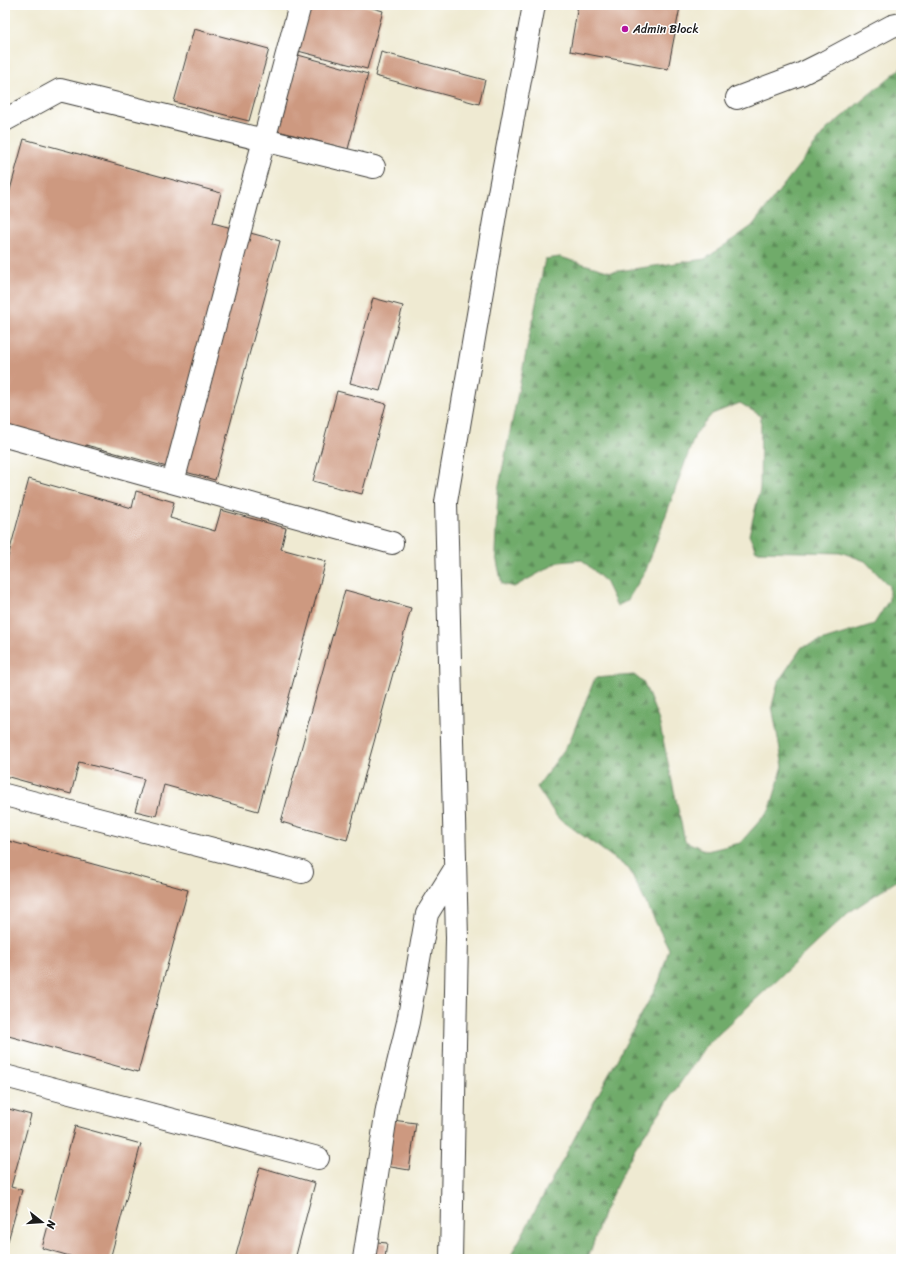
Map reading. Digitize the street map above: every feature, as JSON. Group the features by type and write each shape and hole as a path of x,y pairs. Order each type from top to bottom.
{"street":[{"path":"173,482 300,5"},
{"path":"452,1259 457,938 446,502 496,209 534,5"},
{"path":"737,98 801,74 892,26 901,24"},
{"path":"5,120 60,90 374,167"},
{"path":"5,436 392,542"},
{"path":"5,795 302,872"},
{"path":"364,1259 387,1109 408,1022 427,914 455,869"},
{"path":"5,1076 318,1158"}],"green space":[{"path":"901,68 901,878 848,913 706,1046 635,1148 604,1211 588,1259 509,1259 659,982 669,949 629,869 557,817 537,787 569,743 595,678 634,675 644,683 659,721 685,841 707,851 740,843 770,809 783,766 772,706 778,682 802,647 874,624 889,600 889,586 865,561 843,553 756,551 749,535 760,489 761,416 740,403 712,414 695,435 646,570 627,601 617,606 605,581 582,560 559,562 514,587 502,584 495,552 498,491 545,259 560,257 611,272 705,259 752,226 826,130"}],"building":[{"path":"310,5 362,5 383,11 367,69 298,51"},
{"name":"Admin Block","path":"578,5 672,5 680,7 668,69 570,51"},
{"path":"194,29 269,49 249,121 174,102"},
{"path":"381,52 485,80 479,104 375,76"},
{"path":"298,55 368,74 348,149 278,131"},
{"path":"24,139 221,193 213,223 280,241 215,480 86,445 83,454 5,433 5,208"},
{"path":"373,298 403,306 380,391 350,383"},
{"path":"337,391 386,404 362,494 313,481"},
{"path":"29,479 132,508 136,491 174,502 170,518 215,531 221,510 286,528 281,549 326,561 258,811 164,785 156,816 135,811 144,779 79,762 71,794 5,776 5,568"},
{"path":"345,590 411,608 347,840 281,822"},
{"path":"5,840 188,890 138,1072 5,1035"},
{"path":"5,1108 31,1115 11,1187 22,1190 8,1241 5,1240"},
{"path":"392,1120 416,1123 409,1170 385,1166"},
{"path":"75,1126 141,1144 110,1259 80,1259 42,1248"},
{"path":"260,1167 315,1183 295,1259 235,1259"},
{"path":"368,1241 387,1243 385,1258 366,1256"}],"place":[{"name":"Admin Block","path":"625,29"}]}
